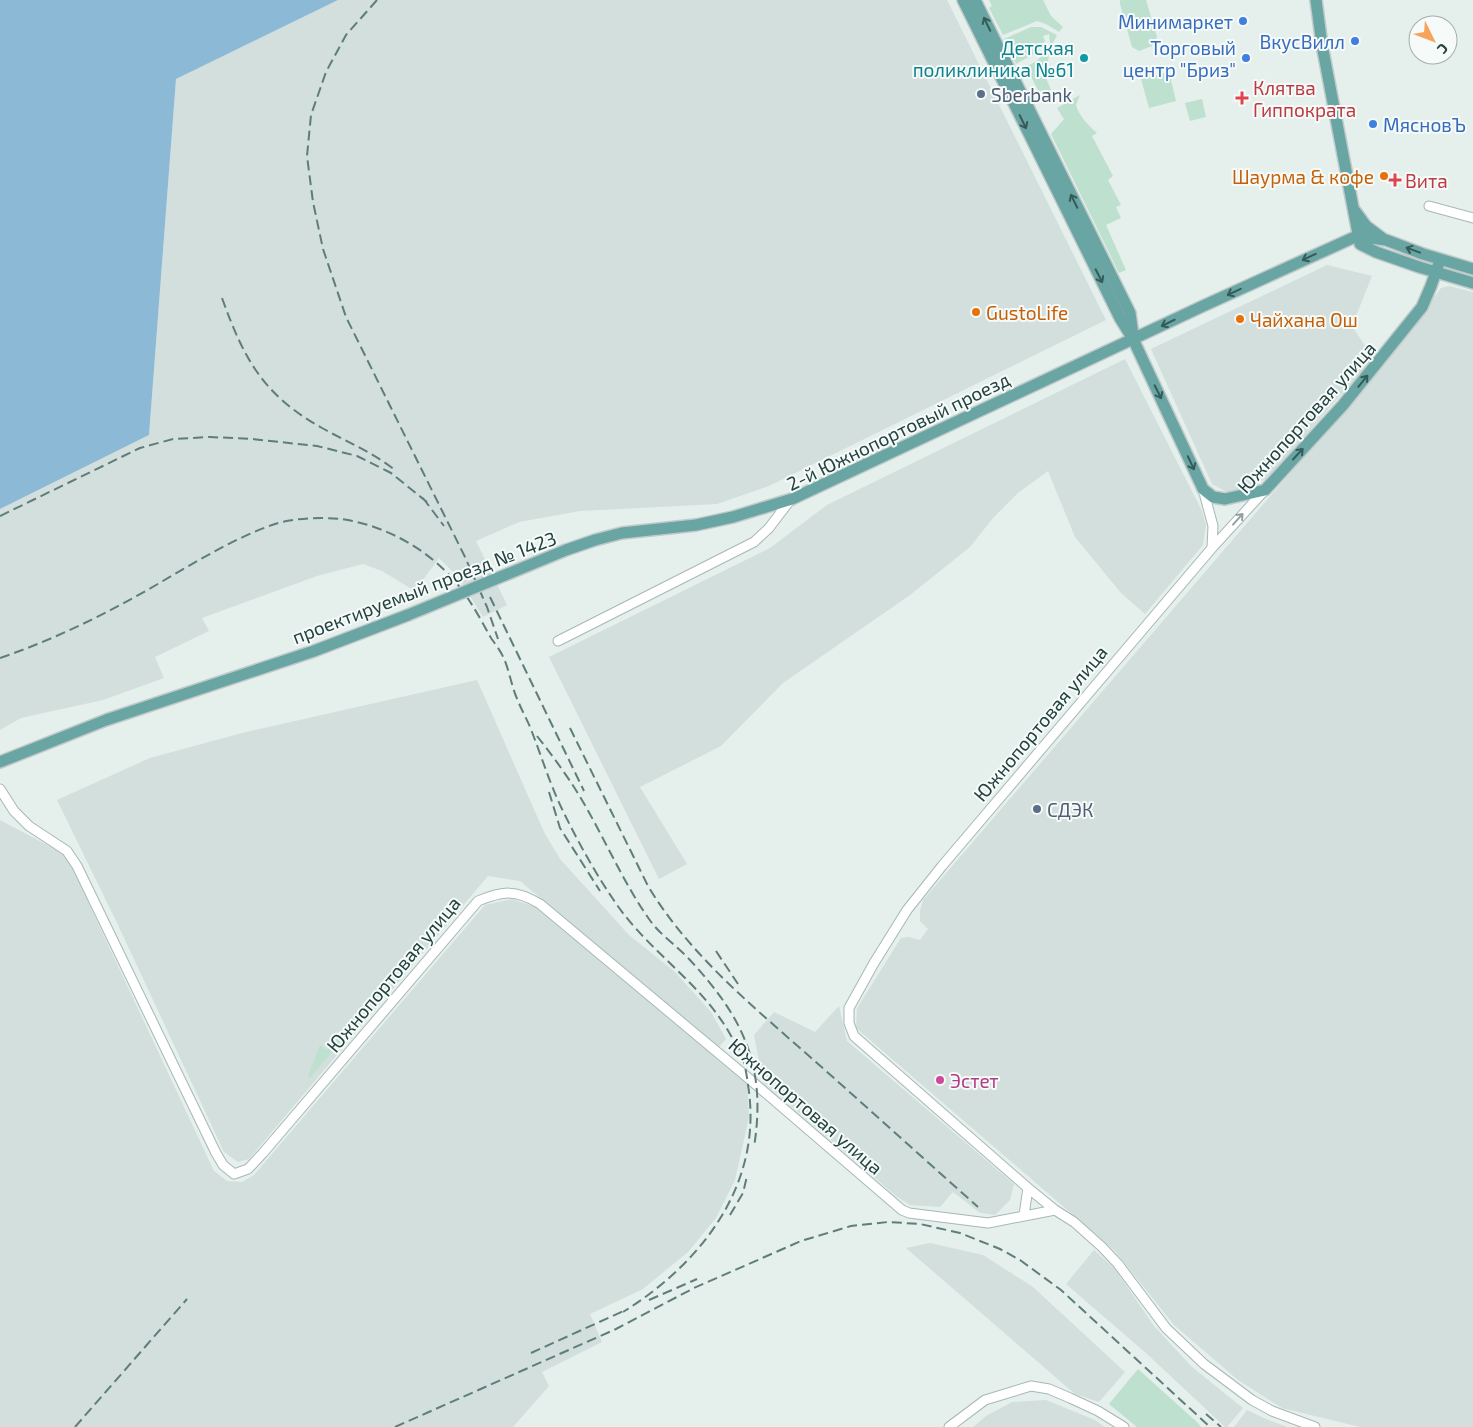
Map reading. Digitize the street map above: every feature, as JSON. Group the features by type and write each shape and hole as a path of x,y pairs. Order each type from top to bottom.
{"main road":[{"path":"963,0 1117,299"},
{"path":"975,0 1117,299 1133,339 1203,489 1213,497 1225,499 1264,490"},
{"path":"1316,0 1324,54 1360,244 1363,247 1473,283"},
{"path":"1354,209 1366,226 1386,240"},
{"path":"1357,236 1386,240 1440,260 1473,269"},
{"name":"2-й Южнопортовый проезд","path":"792,498 1357,236"},
{"name":"Южнопортовая улица","path":"1264,490 1343,405 1422,307 1440,260"},
{"name":"проектируемый проезд № 1423","path":"0,762 106,720 314,651 595,540 622,534 696,525 733,517 792,498"}],"street":[{"path":"1429,206 1473,218"},
{"path":"1203,489 1213,526 1212,548"},
{"name":"Южнопортовая улица","path":"1264,490 1212,548 942,866 907,910 849,1008 848,1023 854,1036 1028,1188 1055,1210 1074,1222 1102,1247 1118,1264 1166,1328 1204,1364 1252,1400 1272,1411 1315,1427"},
{"name":"2-й Южнопортовый проезд","path":"558,641 754,542 769,528 792,498"},
{"name":"Южнопортовая улица","path":"0,789 14,811 29,826 67,851 77,866 216,1153 223,1165 234,1174 248,1169 263,1153 478,901 500,893 519,894 540,904 902,1210 908,1213 980,1223 999,1222 1024,1215"},
{"path":"1028,1188 1024,1215 1055,1210"},
{"path":"949,1427 985,1400 1031,1386 1048,1389 1070,1398 1098,1411 1124,1427"}],"shaded area":[{"path":"338,0 947,0 1106,320 769,486 717,504 580,511 519,522 476,541 507,605 483,617 459,578 439,558 415,591 382,571 363,564 317,576 202,618 209,631 155,657 164,678 103,700 21,718 0,730 0,509 149,435 176,79"},
{"path":"1327,265 1372,276 1352,326 1373,358 1268,478 1232,495 1212,484 1151,349"},
{"path":"1449,286 1473,292 1473,1427 1360,1427 1282,1408 1238,1380 1174,1325 1115,1251 856,1028 857,1008 901,938 909,937 920,940 928,929 920,921 923,900 1340,415 1393,352 1441,288"},
{"path":"1125,359 1202,511 1206,525 1203,545 1145,614 1121,593 1075,537 1048,471 1018,493 993,518 970,547 910,595 783,683 721,746 640,787 687,864 659,879 549,657 770,548 827,505"},
{"path":"477,680 544,832 560,859 629,935 675,972 711,1012 726,1039 718,1048 520,881 488,876 249,1159 238,1162 224,1152 118,925 57,800 150,758 242,733"},
{"path":"0,820 66,855 214,1171 227,1181 242,1182 254,1175 485,905 512,899 535,907 747,1084 749,1117 735,1180 716,1218 688,1252 643,1289 590,1314 602,1342 542,1372 549,1386 513,1427 0,1427"},
{"path":"839,1006 847,1041 1014,1184 1010,1200 995,1215 980,1213 953,1192 940,1207 910,1205 896,1196 763,1082 754,1035 774,1012 815,1032"},
{"path":"930,1243 983,1255 1033,1287 1125,1372 1099,1402 1075,1394 906,1248"},
{"path":"1094,1250 1115,1269 1154,1326 1192,1367 1243,1408 1227,1427 1146,1353 1066,1284"},
{"path":"1046,1400 1095,1420 1105,1427 973,1427 986,1416 1012,1402"},
{"path":"1247,1410 1266,1419 1287,1427 1234,1427"}],"green space":[{"path":"989,0 1043,0 1051,16 1063,27 1059,32 1037,21 1003,35 989,8 992,6"},
{"path":"1120,0 1146,0 1157,37 1152,46 1139,51 1132,47"},
{"path":"1031,27 1041,27 1057,35 1052,45 1050,45 1046,78 1051,90 1040,94 1026,67 1038,60 1050,44 1049,34 1043,36 1045,41 1037,52 1016,64 1004,39"},
{"path":"1169,72 1176,101 1149,108 1141,79"},
{"path":"1080,95 1076,105 1077,109 1084,120 1097,133 1092,136 1113,176 1108,180 1121,205 1116,207 1121,218 1106,225 1126,270 1119,273 1051,134 1064,119 1057,108"},
{"path":"1202,99 1206,117 1190,121 1185,103"},
{"path":"337,1039 340,1042 310,1078 308,1076 320,1045 326,1050"},
{"path":"1138,1369 1201,1427 1137,1427 1109,1404"}],"water":[{"path":"0,0 338,0 176,79 149,435 0,509"}],"railway":[{"path":"377,0 346,35 326,72 311,115 307,156 313,202 323,249 346,317 465,557 487,607 498,639"},
{"path":"222,298 230,320 248,357 258,374 270,388 302,415 322,428 368,452 395,470"},
{"path":"0,516 140,448 173,439 210,437 252,439 317,446 357,456 391,473 427,502"},
{"path":"423,498 444,526"},
{"path":"0,658 31,647 105,613 233,542 272,525 288,521 333,518 374,527 406,541 447,572 476,611 504,658 516,696 558,800 599,877 626,917 718,1015 739,1048 744,1061 748,1085 750,1121 746,1155 736,1187 721,1217 678,1270 652,1292 623,1312"},
{"path":"490,597 584,791"},
{"path":"570,728 648,886 684,936 704,959 748,1002 978,1207"},
{"path":"537,736 581,798 624,878 649,919 708,980 724,1001 737,1023 747,1044 757,1092 754,1147"},
{"path":"549,792 560,828 600,891"},
{"path":"716,951 738,984"},
{"path":"730,1215 743,1193 747,1176"},
{"path":"395,1427 616,1329 694,1288 801,1241 851,1226 888,1222 920,1224 960,1233 1000,1249 1020,1260 1061,1290 1210,1427"},
{"path":"649,1300 697,1279"},
{"path":"75,1427 187,1299"},
{"path":"531,1353 628,1309"},
{"path":"1206,1414 1221,1427"}],"place":[{"name":"Минимаркет","path":"1243,21"},
{"name":"ВкусВилл","path":"1355,41"},
{"name":"Детская поликлиника №61","path":"1084,58"},
{"name":"Торговый центр \"Бриз\"","path":"1246,58"},
{"name":"Sberbank","path":"981,94"},
{"name":"Клятва Гиппократа","path":"1242,98"},
{"name":"МясновЪ","path":"1373,124"},
{"name":"Шаурма & кофе","path":"1384,176"},
{"name":"Вита","path":"1395,180"},
{"name":"GustoLife","path":"976,312"},
{"name":"Чайхана Ош","path":"1240,319"},
{"name":"СДЭК","path":"1037,809"},
{"name":"Эстет","path":"940,1080"}]}
